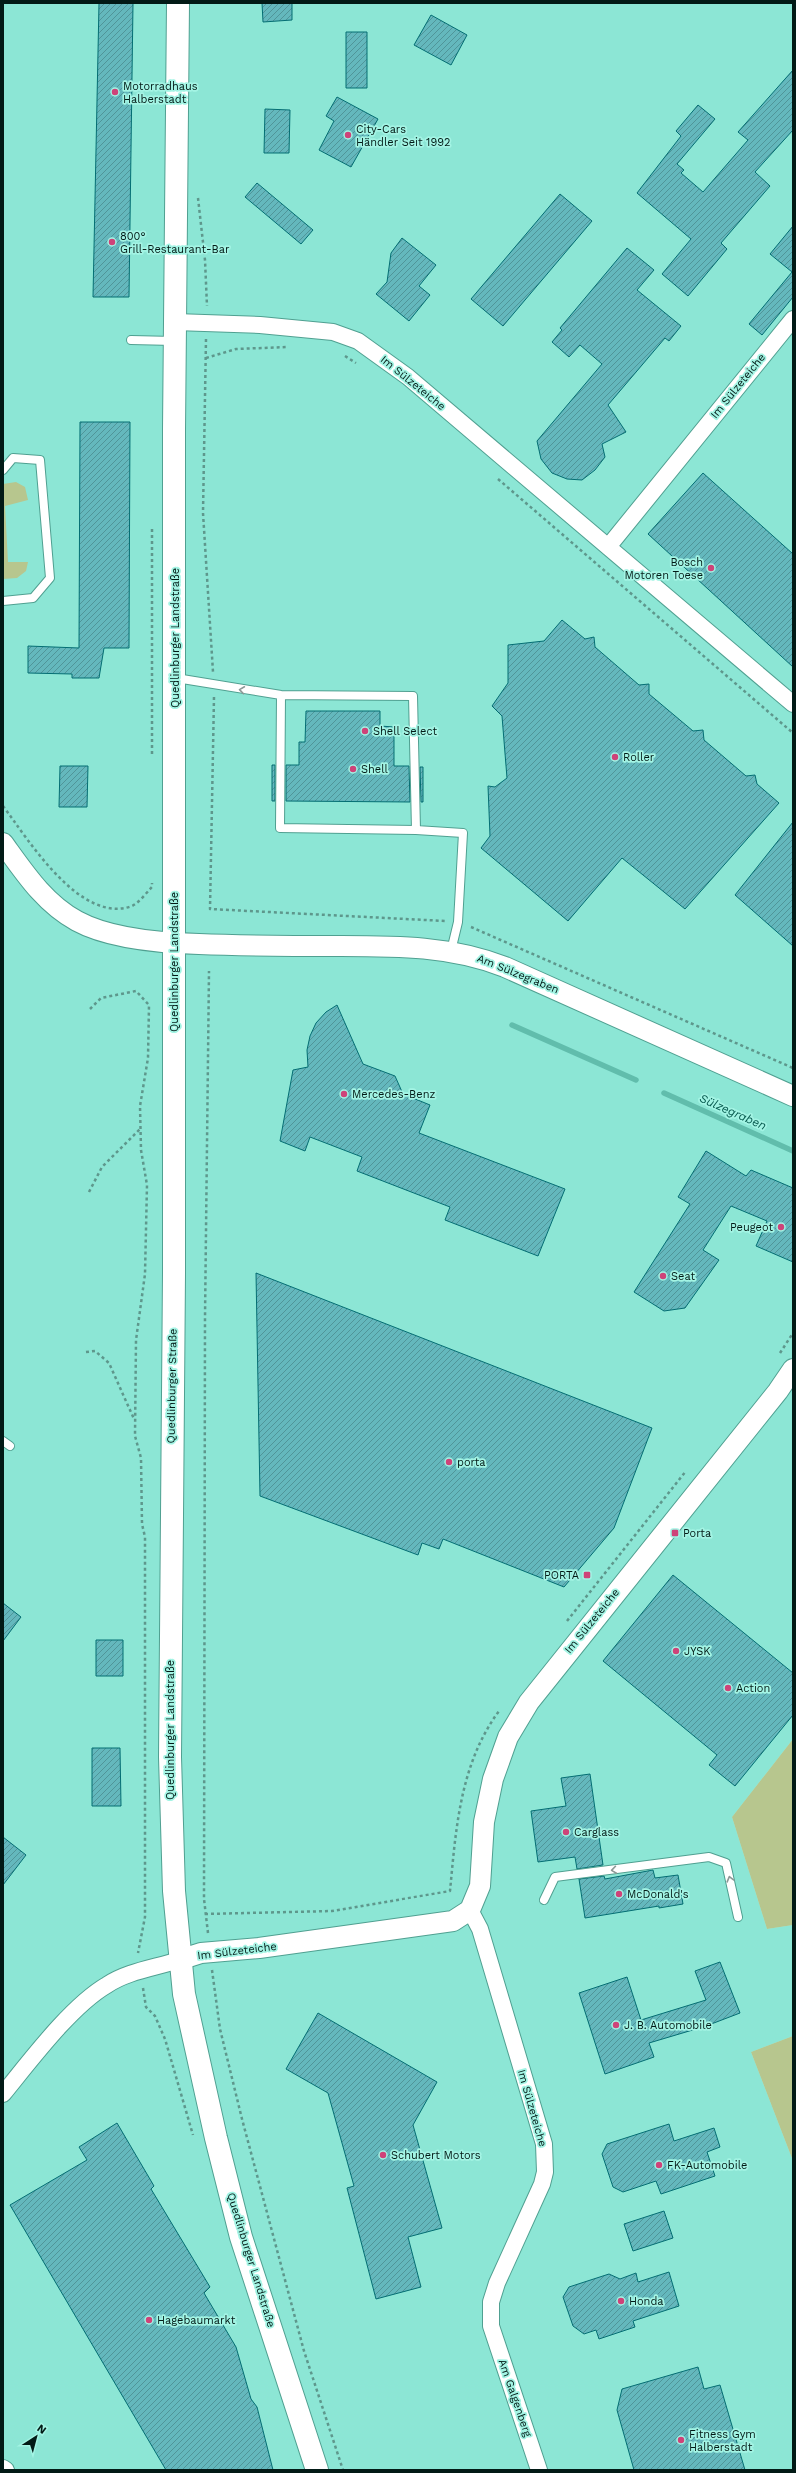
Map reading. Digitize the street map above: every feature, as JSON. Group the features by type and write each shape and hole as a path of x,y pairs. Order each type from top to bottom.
{"main road":[{"name":"Quedlinburger Landstraße","path":"174,1273 175,331 178,3"},
{"name":"Quedlinburger Straße","path":"172,1500 174,1273"},
{"name":"Quedlinburger Landstraße","path":"172,1500 170,1757 174,1897 179,1960 194,2048 241,2237 317,2470"}],"street":[{"name":"Im Sülzeteiche","path":"608,547 793,319"},
{"name":"Im Sülzeteiche","path":"175,331 207,323 318,329 347,336 358,341 408,377 793,704"},
{"name":"Am Sülzegraben","path":"3,843 44,895 76,920 109,932 174,943 248,947 409,948 451,951 476,956 505,966 793,1096"},
{"name":"Im Sülzeteiche","path":"3,2094 63,2024 96,1992 127,1975 210,1952 259,1948 453,1921 470,1910 480,1886 484,1822 493,1779 508,1737 518,1719 570,1648 778,1391 793,1369"},
{"name":"Im Sülzeteiche","path":"470,1910 480,1929 544,2144 545,2172 542,2184 497,2283 491,2302 491,2326"},
{"name":"Am Galgenberg","path":"491,2326 539,2470"}],"lane":[{"path":"131,340 175,331"},
{"path":"3,470 13,458 40,460 50,578 33,598 3,600"},
{"path":"175,678 214,686 281,695 413,696 416,830"},
{"path":"281,695 280,828 416,830 463,833 458,922 451,951"},
{"path":"544,1900 555,1877 709,1857 726,1863 738,1917"}],"path":[{"path":"198,196 205,260 207,323 203,513 214,686 210,909"},
{"path":"206,358 236,349 295,347"},
{"path":"342,354 362,367"},
{"path":"492,474 793,733"},
{"path":"152,521 152,761"},
{"path":"3,806 49,868 80,895 100,905 122,908 133,905 152,887 153,876"},
{"path":"209,971 205,1333 204,1899 220,2029 242,2119 304,2351 343,2470"},
{"path":"90,1009 101,998 136,990"},
{"path":"88,1192 102,1167 141,1128"},
{"path":"86,1352 95,1351 109,1363 135,1422"}],"shaded area":[{"path":"3,3 793,3 793,1739 732,1817 767,1929 793,1925 793,2036 751,2052 793,2161 793,2470 3,2470"},
{"path":"16,482 25,487 28,500 5,506 8,562 28,562 26,571 17,578 3,579 3,484"},
{"path":"793,1739 793,1925 767,1929 732,1817"},
{"path":"793,2036 793,2161 751,2052"}],"building":[{"path":"99,3 133,3 129,297 93,297"},
{"path":"262,3 292,3 292,20 263,22"},
{"path":"431,15 467,35 451,65 414,45"},
{"path":"346,32 367,32 367,88 346,88"},
{"path":"793,70 793,130 755,172 770,186 721,243 727,249 688,296 662,274 691,239 637,193 681,136 676,131 698,105 715,119 677,164 684,170 681,173 703,192 748,140 738,132"},
{"name":"City-Cars Händler Seit 1992","path":"337,97 378,119 351,167 319,150 334,121 326,116"},
{"path":"265,109 290,110 289,153 264,153"},
{"path":"257,183 313,230 301,244 245,197"},
{"path":"560,194 592,221 503,326 471,299"},
{"path":"793,226 793,297 762,335 749,324 792,272 770,254"},
{"path":"402,238 436,265 419,286 430,295 409,321 376,294 387,282 391,253"},
{"path":"627,248 654,270 637,290 681,326 669,341 665,338 608,405 626,432 602,444 605,457 595,470 582,480 567,479 552,473 541,459 537,441 602,364 580,345 569,357 552,342 562,330 560,328"},
{"path":"80,422 130,422 129,648 104,648 99,678 72,678 72,674 28,673 28,646 79,648"},
{"path":"703,473 793,554 793,667 648,534"},
{"name":"Roller","path":"562,620 585,639 594,637 595,647 639,685 649,684 649,694 693,731 703,730 704,740 746,776 755,775 757,784 779,803 685,909 622,858 568,921 481,848 490,836 488,786 495,787 507,778 502,716 492,706 508,683 508,645 544,641"},
{"path":"306,711 380,711 380,726 394,727 394,766 409,766 410,802 286,801 286,765 299,765 299,742 305,742"},
{"path":"272,765 275,765 275,801 272,801"},
{"path":"60,766 88,766 87,807 59,807"},
{"path":"420,767 423,767 423,802 421,802"},
{"path":"793,822 793,946 735,895"},
{"path":"337,1005 363,1064 395,1076 403,1094 430,1105 419,1133 565,1189 538,1256 445,1220 450,1207 357,1171 362,1157 310,1137 305,1151 280,1141 293,1070 308,1067 307,1050 310,1036 316,1023 326,1012"},
{"path":"706,1151 746,1176 751,1170 793,1188 793,1262 756,1246 767,1221 731,1206 703,1250 719,1260 685,1308 664,1311 634,1292 690,1204 678,1197"},
{"name":"porta","path":"256,1273 652,1428 614,1528 564,1587 443,1539 439,1549 422,1543 418,1555 260,1496"},
{"path":"673,1575 793,1673 793,1715 735,1786 709,1765 717,1755 603,1661"},
{"path":"3,1603 21,1617 3,1641"},
{"path":"96,1640 123,1640 123,1676 96,1676"},
{"path":"92,1748 120,1748 121,1806 92,1806"},
{"name":"Carglass","path":"590,1774 603,1865 577,1869 575,1857 538,1862 531,1811 566,1806 561,1778"},
{"path":"3,1837 26,1855 3,1885"},
{"name":"McDonald's","path":"653,1870 655,1878 678,1875 683,1904 659,1908 659,1906 585,1918 579,1879 604,1876 605,1879"},
{"path":"720,1962 740,2013 706,2026 649,2043 654,2057 605,2074 579,1993 627,1977 641,2020 706,2000 695,1971"},
{"name":"Schubert Motors","path":"318,2013 437,2082 413,2125 442,2228 408,2237 421,2287 376,2299 347,2188 354,2186 328,2093 286,2069"},
{"name":"Hagebaumarkt","path":"117,2123 154,2186 151,2189 210,2287 204,2293 236,2347 251,2399 257,2407 273,2470 166,2470 10,2205 87,2160 79,2147"},
{"name":"FK-Automobile","path":"669,2124 674,2141 714,2128 720,2147 707,2152 715,2176 661,2194 656,2181 623,2192 613,2187 602,2154 607,2144"},
{"path":"664,2211 673,2238 633,2251 624,2224"},
{"name":"Honda","path":"669,2272 679,2306 633,2321 635,2327 599,2339 596,2330 584,2334 573,2326 563,2297 569,2287 609,2274 620,2279 636,2273 638,2282"},
{"name":"Fitness Gym Halberstadt","path":"698,2367 704,2389 720,2385 745,2470 634,2470 617,2410 622,2389"}],"waterway":[{"name":"Sülzegraben","path":"512,1025 636,1080"},
{"name":"Sülzegraben","path":"664,1093 793,1151"}],"place":[{"name":"Motorradhaus Halberstadt","path":"115,92"},
{"name":"City-Cars Händler Seit 1992","path":"348,135"},
{"name":"800° Grill-Restaurant-Bar","path":"112,242"},
{"name":"Bosch Motoren Toese","path":"711,568"},
{"name":"Shell Select","path":"365,731"},
{"name":"Roller","path":"615,757"},
{"name":"Shell","path":"353,769"},
{"name":"Mercedes-Benz","path":"344,1094"},
{"name":"Peugeot","path":"781,1227"},
{"name":"Seat","path":"663,1276"},
{"name":"porta","path":"449,1462"},
{"name":"Porta","path":"675,1533"},
{"name":"PORTA","path":"587,1575"},
{"name":"JYSK","path":"676,1651"},
{"name":"Action","path":"728,1688"},
{"name":"Carglass","path":"566,1832"},
{"name":"McDonald's","path":"619,1894"},
{"name":"J. B. Automobile","path":"616,2025"},
{"name":"Schubert Motors","path":"383,2155"},
{"name":"FK-Automobile","path":"659,2165"},
{"name":"Honda","path":"621,2301"},
{"name":"Hagebaumarkt","path":"149,2320"},
{"name":"Fitness Gym Halberstadt","path":"681,2440"}]}
